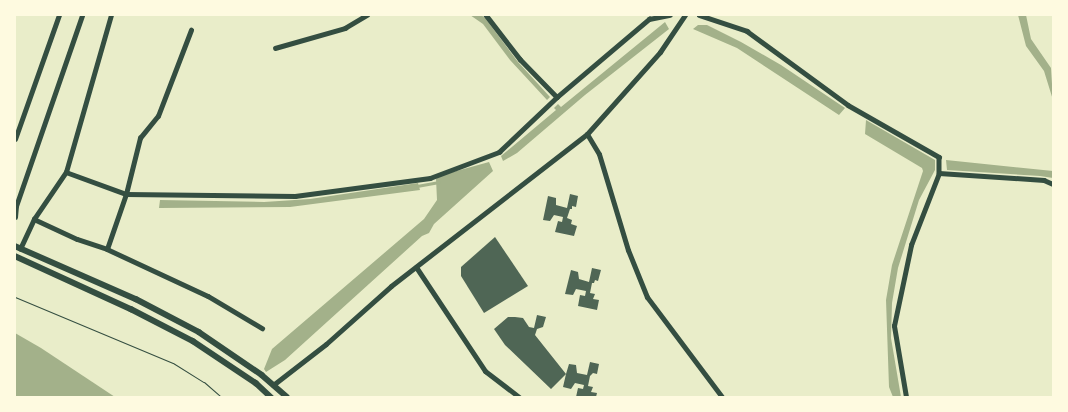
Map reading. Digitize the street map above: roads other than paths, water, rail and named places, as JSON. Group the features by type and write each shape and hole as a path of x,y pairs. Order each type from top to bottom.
{"main road":[{"path":"18,247 136,299 199,332 274,385 287,397"},
{"path":"15,256 131,309 193,341 256,383 271,397"}],"street":[{"path":"15,139 59,15"},
{"path":"15,218 16,206 82,15"},
{"path":"18,247 34,219 66,172 111,15"},
{"path":"275,48 345,28 367,15"},
{"path":"486,15 520,59 557,97"},
{"path":"66,172 126,194 295,196 430,178 499,152 557,97 650,19 670,15"},
{"path":"274,385 326,344 391,286 587,134 660,52 685,15"},
{"path":"699,15 746,31 848,105 939,157 939,173 911,245 894,326 906,397"},
{"path":"107,249 126,194 140,138 158,116 191,30"},
{"path":"587,134 599,154 628,250 647,297 722,397"},
{"path":"939,173 1044,180 1053,184"},
{"path":"34,219 77,239 107,249 208,296 262,328"},
{"path":"416,267 485,371 519,397"}],"waterway":[{"path":"417,186 439,182"}]}
